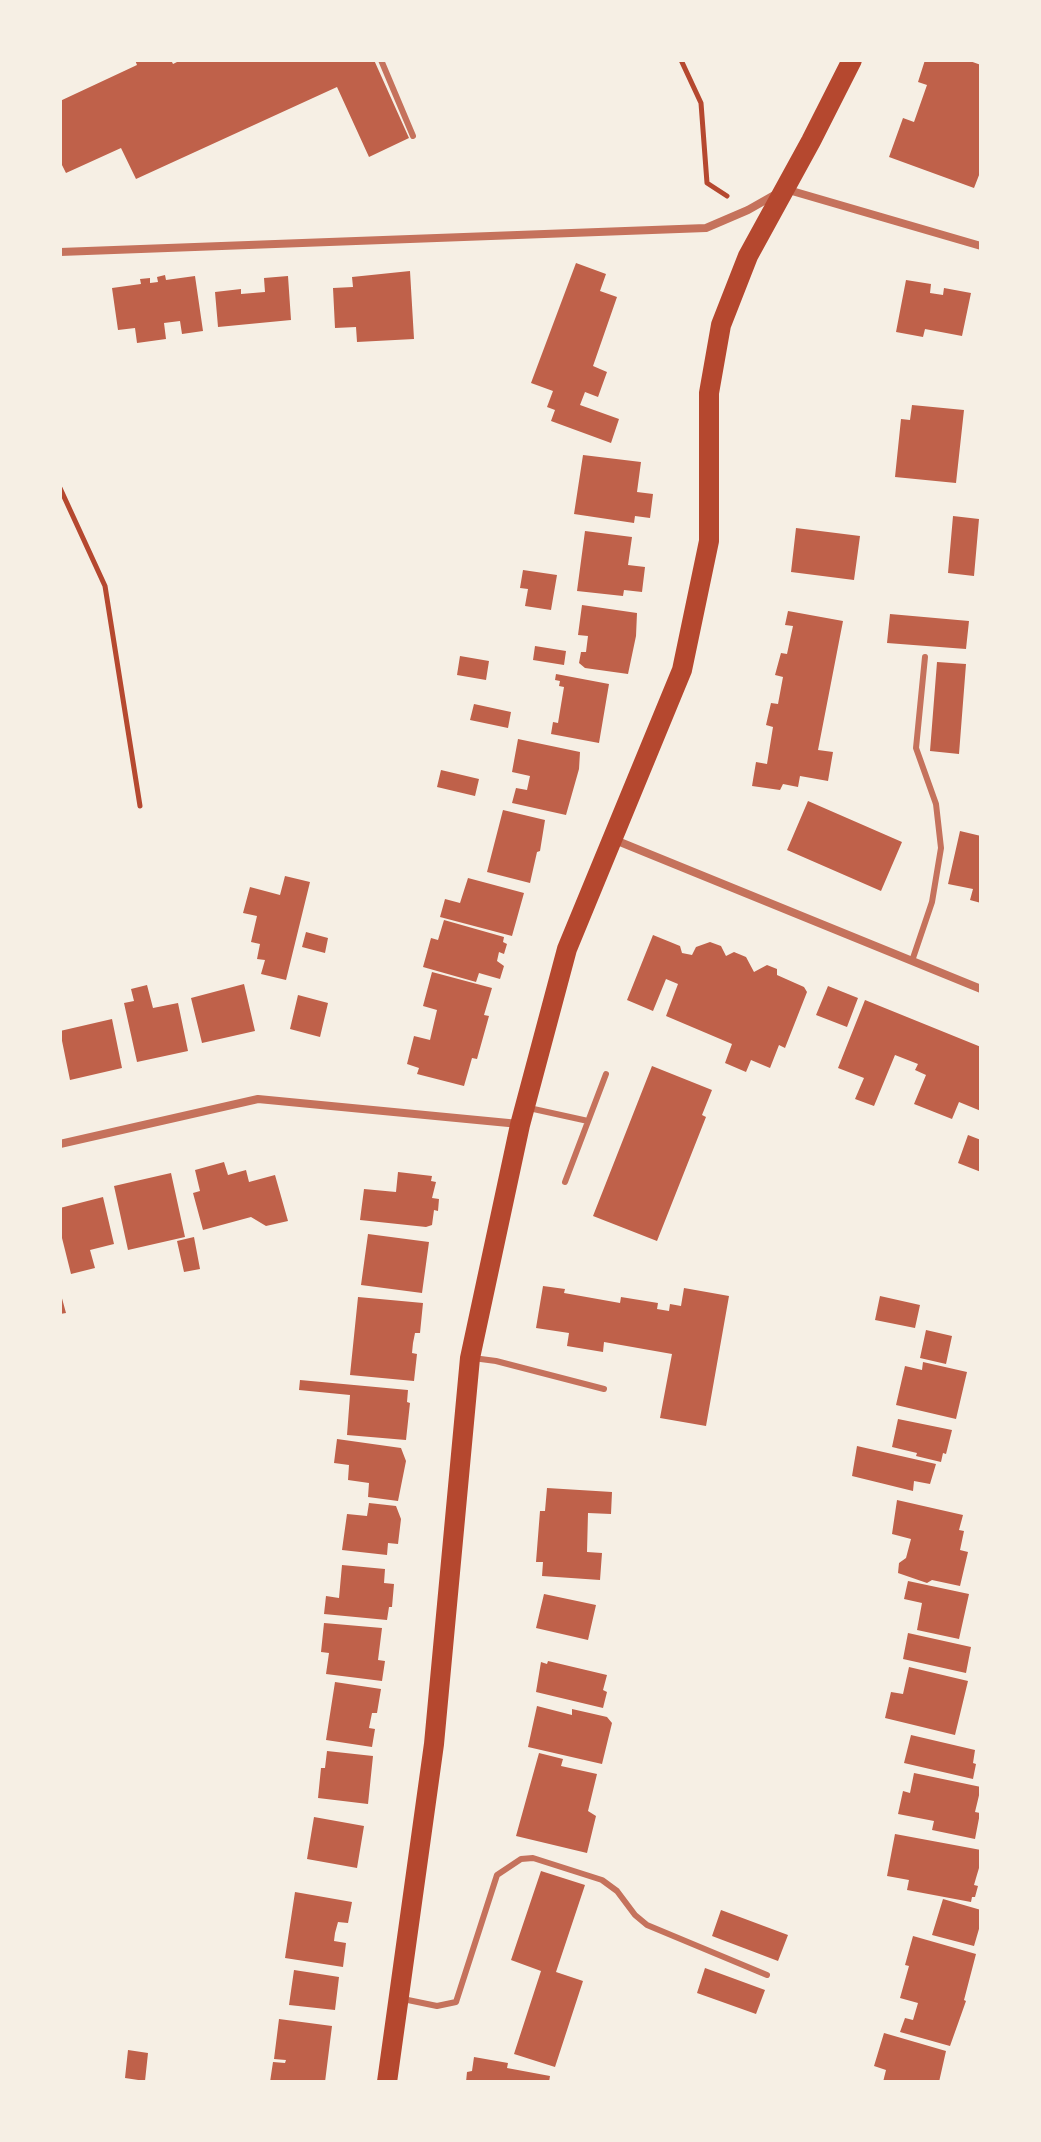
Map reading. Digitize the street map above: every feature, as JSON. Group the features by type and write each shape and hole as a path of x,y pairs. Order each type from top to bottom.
{"main road":[{"path":"387,2082 434,1744 470,1358 522,1116 567,949 682,670 709,541 709,393 721,325 748,256 852,60"}],"street":[{"path":"60,252 706,228 748,210 785,189 981,246"},
{"path":"613,840 981,989"},
{"path":"60,1144 258,1099 522,1116"}],"lane":[{"path":"381,60 413,136"},
{"path":"912,961 932,902 941,848 936,804 916,748 925,657"},
{"path":"565,1182 606,1074"},
{"path":"522,1116 588,1121"},
{"path":"470,1358 496,1361 604,1389"},
{"path":"400,1998 437,2006 456,2002 497,1875 521,1859 533,1858 602,1880 617,1891 647,1925 767,1975"}],"path":[{"path":"681,60 701,103 707,183 748,210"},
{"path":"60,488 105,586 140,806"}],"building":[{"path":"135,60 171,60 173,64 181,60 374,60 409,138 369,157 337,87 136,179 121,148 66,173 60,161 60,101 137,65"},
{"path":"925,60 967,60 981,65 981,170 974,188 889,157 903,118 914,122 927,85 918,82"},
{"path":"576,263 606,274 600,291 617,297 593,366 607,372 598,397 585,392 580,405 619,419 611,443 551,421 555,410 547,407 553,391 531,383"},
{"path":"410,271 414,339 357,342 356,327 335,328 333,288 353,287 352,277"},
{"path":"165,275 166,280 195,276 203,331 182,334 180,321 164,323 166,339 137,343 135,328 118,330 112,288 141,284 140,279 150,278 150,283 158,282 157,277"},
{"path":"288,276 291,320 218,327 215,292 241,289 241,294 265,292 264,278"},
{"path":"906,280 931,284 930,293 943,295 944,288 971,293 962,336 925,329 923,337 896,332"},
{"path":"912,405 964,410 956,483 895,477 901,419 910,420"},
{"path":"583,455 641,462 637,492 653,494 650,518 635,516 634,523 574,514"},
{"path":"953,516 979,519 974,576 948,573"},
{"path":"796,528 860,536 854,580 791,572"},
{"path":"585,531 632,537 628,565 645,567 642,592 624,590 623,596 577,591"},
{"path":"523,570 557,575 551,610 525,606 528,589 520,588"},
{"path":"582,605 637,613 628,674 585,668 579,663 581,652 586,652 588,636 578,635"},
{"path":"788,611 843,621 818,750 833,752 828,781 800,776 798,787 783,784 780,790 752,786 756,762 767,764 773,727 766,725 771,703 778,704 783,677 775,675 781,653 787,654 793,626 785,625"},
{"path":"890,614 969,621 966,649 887,643"},
{"path":"535,646 566,651 564,665 533,660"},
{"path":"460,656 489,661 486,680 457,675"},
{"path":"937,662 966,664 959,754 930,751"},
{"path":"556,674 609,684 599,743 551,734 553,722 558,723 564,687 555,680"},
{"path":"474,704 511,712 508,728 470,720"},
{"path":"518,739 580,752 579,769 566,815 512,803 516,788 527,790 530,776 512,772"},
{"path":"441,770 479,779 475,796 437,787"},
{"path":"808,801 902,842 881,891 787,850"},
{"path":"503,810 545,820 530,883 487,872"},
{"path":"960,831 981,836 981,903 970,900 973,889 948,884"},
{"path":"285,876 310,882 286,980 261,974 265,960 257,959 260,944 251,942 257,916 243,913 250,887 280,895"},
{"path":"468,878 524,893 512,936 440,917 445,899 460,903"},
{"path":"444,920 504,937 503,942 507,944 504,954 499,952 497,961 504,966 500,979 479,973 476,982 423,967 431,938 438,940"},
{"path":"306,932 328,938 325,953 302,947"},
{"path":"653,935 680,946 682,953 692,955 696,947 710,942 721,946 726,956 734,952 746,957 754,972 767,965 777,969 777,975 804,987 807,992 785,1048 779,1045 770,1068 751,1060 746,1072 725,1063 732,1044 666,1016 678,984 666,979 653,1011 627,1000"},
{"path":"432,972 492,988 484,1015 489,1016 477,1059 472,1058 464,1086 417,1074 419,1068 407,1064 414,1036 430,1040 437,1010 423,1006"},
{"path":"244,984 255,1031 202,1043 191,998"},
{"path":"147,985 153,1008 178,1003 188,1051 137,1062 124,1003 134,1001 131,989"},
{"path":"828,986 858,998 847,1027 816,1015"},
{"path":"298,995 328,1003 320,1037 290,1029"},
{"path":"865,1000 981,1047 981,1111 959,1102 952,1119 914,1104 926,1075 915,1070 918,1064 895,1055 874,1106 855,1099 864,1078 838,1068"},
{"path":"112,1019 122,1068 70,1080 60,1031"},
{"path":"652,1066 712,1090 702,1115 706,1117 657,1241 593,1216"},
{"path":"968,1135 981,1140 981,1172 958,1163"},
{"path":"224,1162 228,1175 246,1170 249,1182 275,1175 288,1221 266,1226 251,1217 203,1230 193,1193 200,1191 195,1170"},
{"path":"398,1172 432,1176 431,1181 436,1182 432,1198 439,1199 438,1211 434,1210 432,1225 426,1227 360,1220 364,1189 396,1192"},
{"path":"171,1173 185,1237 128,1250 114,1186"},
{"path":"103,1197 114,1244 90,1250 95,1268 71,1274 60,1230 60,1208"},
{"path":"368,1234 429,1242 422,1293 361,1285"},
{"path":"194,1237 200,1269 184,1272 177,1241"},
{"path":"543,1286 620,1303 621,1297 658,1303 657,1309 669,1311 670,1304 681,1306 684,1288 729,1296 706,1426 660,1418 672,1354 604,1342 603,1352 567,1346 569,1333 536,1328"},
{"path":"60,1291 66,1313 60,1314"},
{"path":"880,1296 920,1305 915,1328 875,1320"},
{"path":"358,1297 423,1303 420,1333 415,1333 413,1343 412,1353 417,1354 414,1381 350,1375"},
{"path":"926,1330 952,1336 946,1364 920,1358"},
{"path":"923,1362 967,1372 956,1419 896,1405 905,1366 922,1370"},
{"path":"300,1380 408,1390 407,1402 410,1403 406,1440 347,1435 350,1395 299,1390"},
{"path":"898,1419 952,1430 941,1462 892,1447"},
{"path":"337,1439 401,1448 406,1461 398,1501 368,1497 369,1483 348,1480 349,1465 334,1463"},
{"path":"857,1446 936,1464 930,1484 914,1481 913,1491 852,1476"},
{"path":"547,1488 612,1492 611,1514 588,1513 587,1552 602,1553 600,1580 542,1576 543,1562 536,1562 540,1511 545,1511"},
{"path":"897,1500 963,1515 959,1530 964,1531 960,1550 968,1552 960,1586 932,1580 927,1583 898,1573 899,1563 906,1558 911,1539 892,1534"},
{"path":"369,1503 396,1506 401,1519 398,1544 388,1543 387,1555 342,1550 347,1514 367,1516"},
{"path":"342,1565 385,1569 384,1583 394,1584 392,1607 389,1607 387,1620 324,1614 326,1596 339,1598"},
{"path":"908,1581 969,1594 959,1639 917,1630 922,1603 904,1599"},
{"path":"544,1594 596,1605 588,1640 536,1628"},
{"path":"324,1623 382,1628 378,1660 385,1661 382,1681 326,1674 329,1653 321,1652"},
{"path":"908,1633 971,1647 966,1673 903,1659"},
{"path":"548,1661 607,1675 603,1708 536,1692 541,1662 547,1664"},
{"path":"909,1667 968,1681 955,1735 885,1718 891,1692 903,1694"},
{"path":"335,1682 381,1689 377,1713 372,1713 369,1728 375,1729 372,1747 326,1740"},
{"path":"537,1706 572,1715 572,1709 607,1717 612,1723 602,1764 528,1747"},
{"path":"911,1735 975,1750 973,1779 904,1763"},
{"path":"327,1751 373,1756 368,1804 318,1798 321,1768 325,1768"},
{"path":"539,1753 563,1759 561,1766 597,1774 588,1811 596,1816 587,1853 516,1836"},
{"path":"914,1773 981,1787 975,1812 980,1813 975,1839 932,1830 934,1821 898,1814 903,1791 910,1793"},
{"path":"314,1817 364,1826 357,1868 307,1859"},
{"path":"895,1834 981,1850 981,1869 974,1885 978,1886 971,1902 907,1890 909,1880 887,1876"},
{"path":"541,1871 585,1885 556,1972 583,1981 555,2067 514,2054 541,1971 511,1960"},
{"path":"295,1892 352,1902 348,1923 338,1922 335,1933 334,1941 346,1943 343,1967 285,1958"},
{"path":"943,1899 981,1910 974,1946 932,1935"},
{"path":"721,1910 788,1935 778,1961 712,1936"},
{"path":"913,1936 976,1954 966,2001 950,2046 900,2032 905,2018 913,2020 918,2003 900,1998"},
{"path":"705,1968 765,1990 756,2014 697,1993"},
{"path":"294,1970 339,1977 335,2010 289,2005"},
{"path":"279,2019 332,2026 325,2082 270,2082 273,2062 285,2063 286,2060 274,2059"},
{"path":"884,2033 946,2051 939,2082 883,2082 886,2070 874,2066"},
{"path":"128,2050 148,2053 145,2081 125,2078"},
{"path":"474,2057 508,2063 507,2068 550,2076 549,2082 466,2082"}]}
